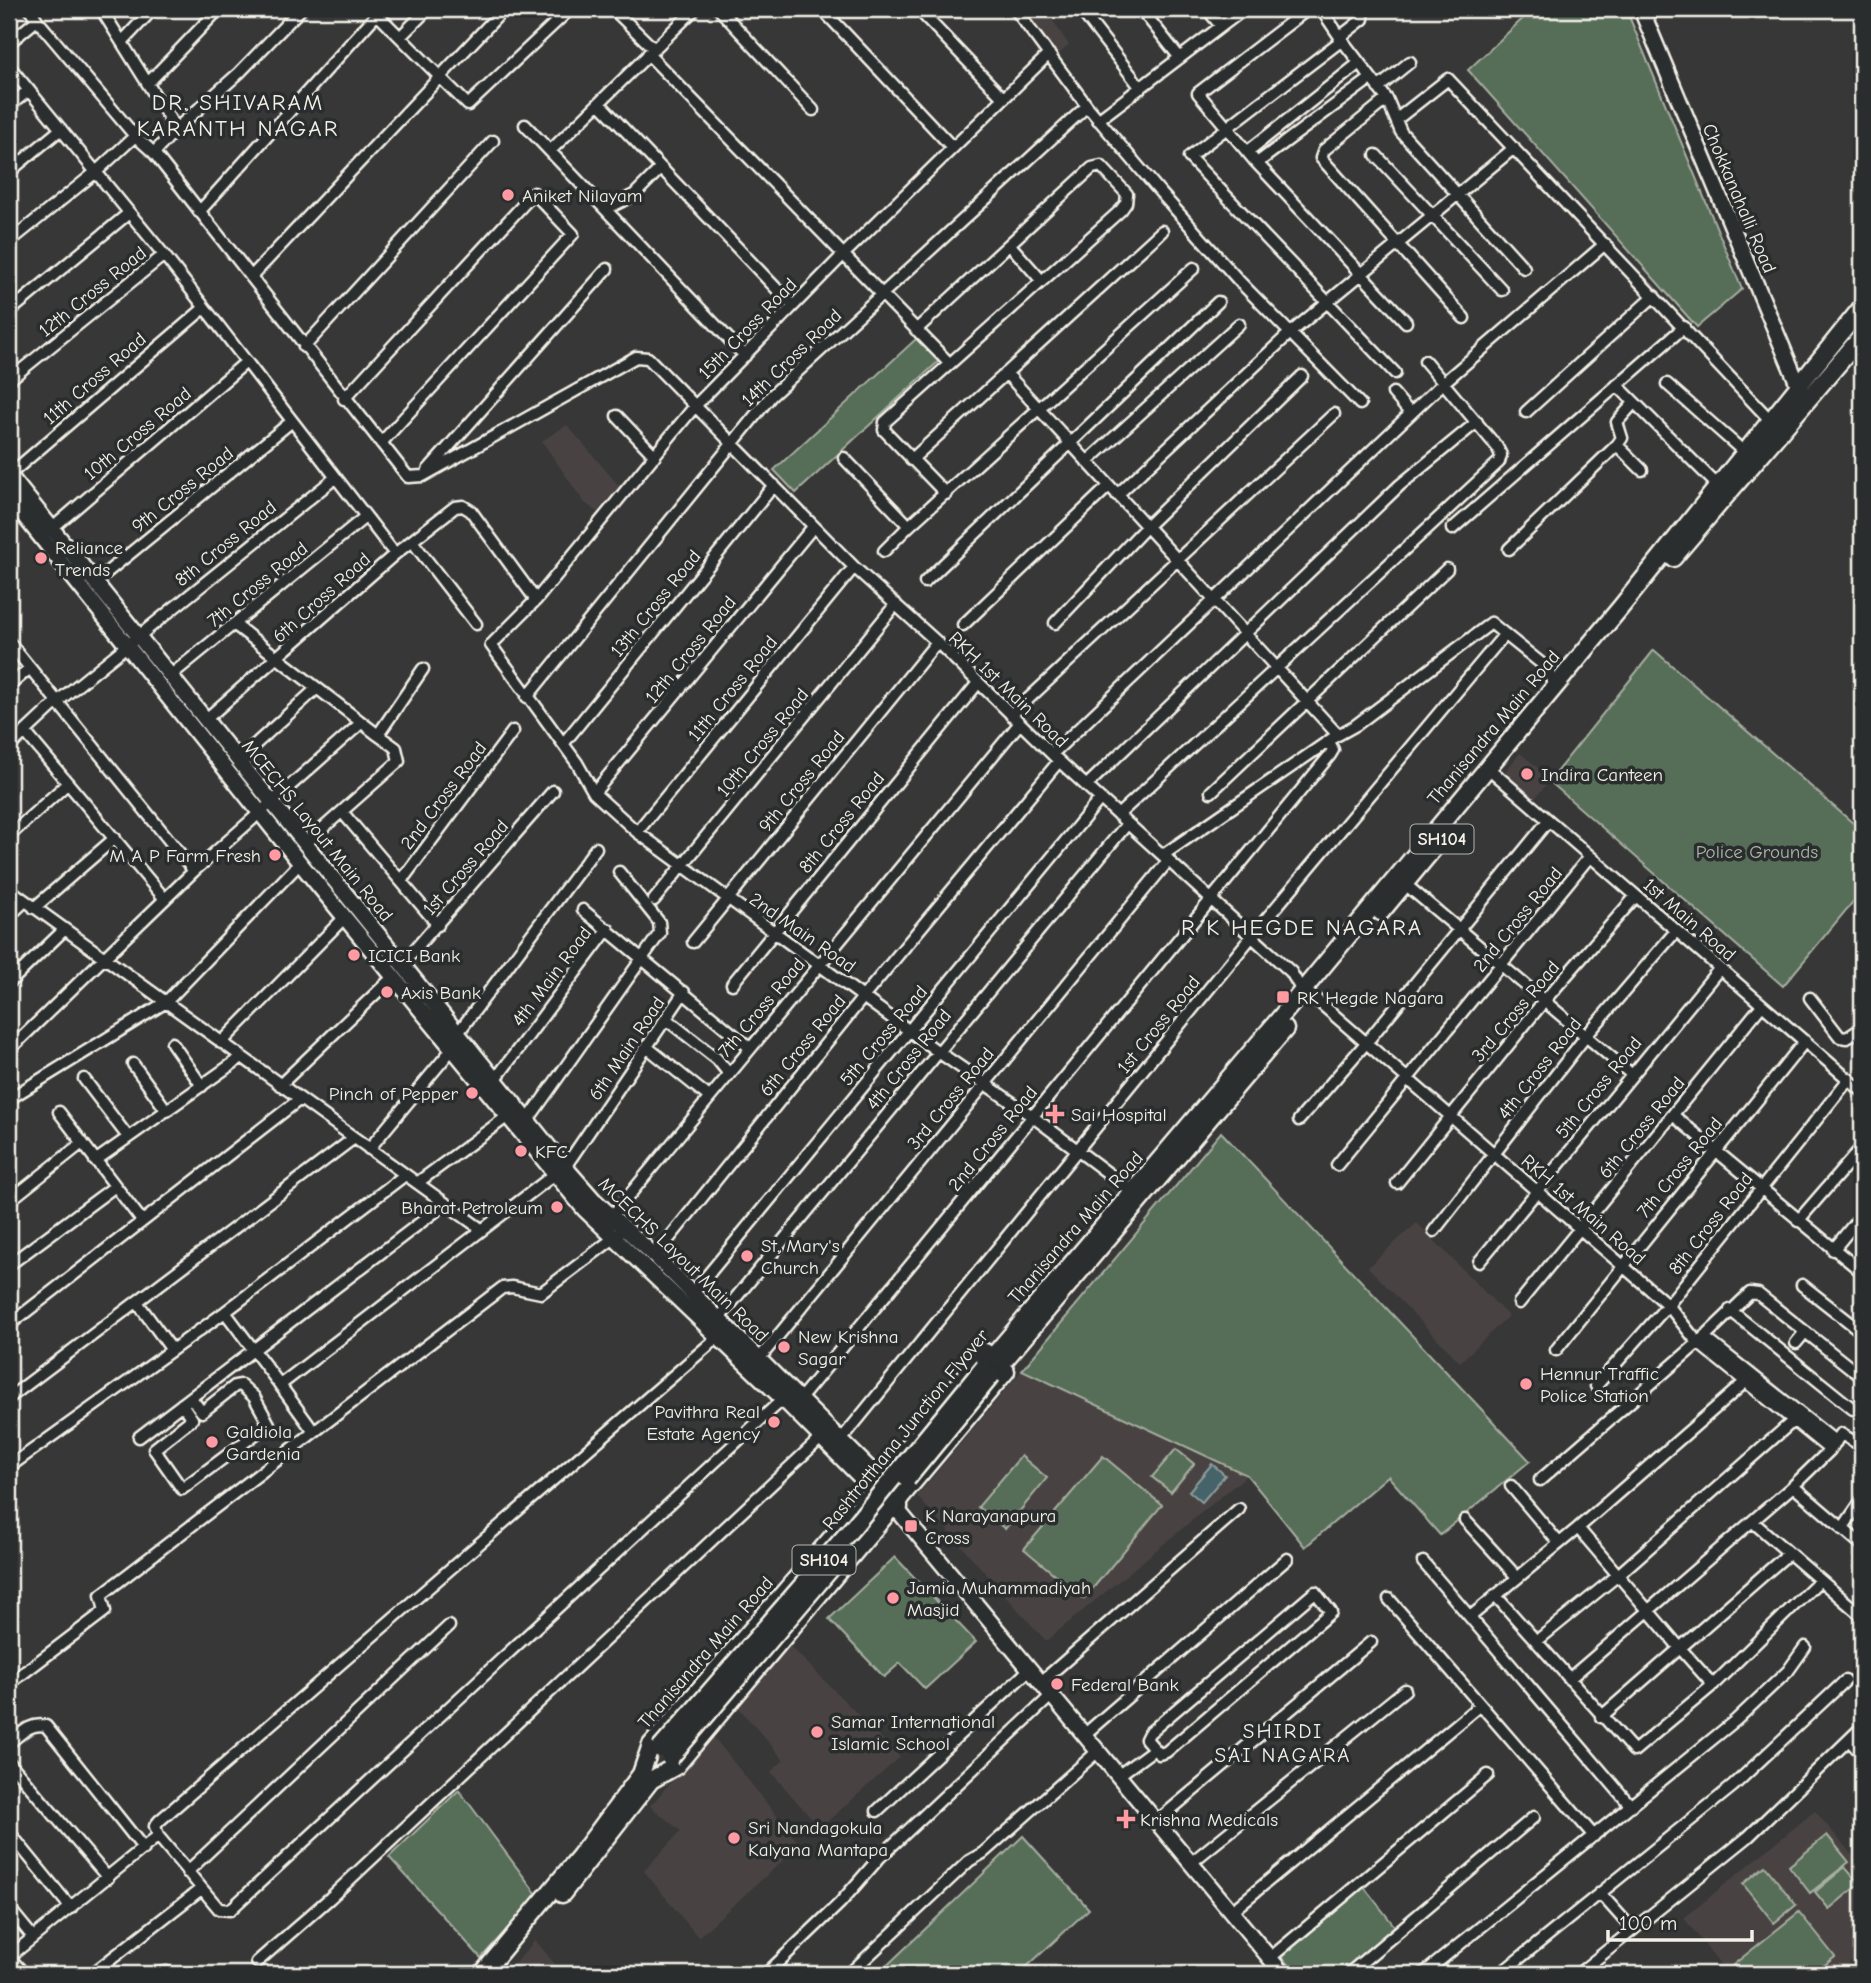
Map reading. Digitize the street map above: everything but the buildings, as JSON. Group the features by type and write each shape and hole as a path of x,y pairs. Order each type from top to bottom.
{"main road":[{"name":"Chokkanahalli Road","path":"1641,9 1796,385 1807,400"},
{"name":"Thanisandra Main Road","path":"1306,994 1405,884 1554,686 1862,307"},
{"name":"Thanisandra Main Road","path":"1011,1343 1138,1196 1491,770 1862,336"},
{"name":"MCECHS Layout Main Road","path":"9,475 46,533 265,806 305,844 453,1048 528,1120 585,1210 655,1256 693,1293 716,1328 759,1359 841,1440 874,1483"},
{"name":"MCECHS Layout Main Road","path":"9,497 95,582 133,641 170,676 238,760 300,863 345,917 458,1033 508,1115 560,1171 612,1216 620,1232 783,1399 898,1508 1283,1974"},
{"name":"Thanisandra Main Road","path":"494,1974 590,1862 646,1777 651,1745 860,1506 874,1483 996,1339 1011,1343"},
{"name":"Thanisandra Main Road","path":"482,1974 646,1777 676,1766 898,1508 1017,1358 1011,1343"},
{"name":"Rashtrotthana Junction Flyover","path":"646,1777 853,1527 1011,1343"},
{"path":"696,1692 720,1712"}],"street":[{"path":"30,9 135,136 154,153 344,399 408,477 423,476 607,269"},
{"path":"101,9 176,129"},
{"path":"122,42 153,9"},
{"path":"148,83 219,9"},
{"path":"154,153 176,129 239,73 301,9"},
{"path":"400,37 428,9"},
{"path":"251,277 504,9"},
{"path":"199,212 375,11 467,105 570,9"},
{"path":"613,9 842,256 948,362"},
{"path":"550,151 695,9"},
{"path":"719,9 813,110"},
{"path":"822,9 952,147"},
{"path":"918,9 1003,98"},
{"path":"1015,9 1098,120 1240,282 1360,404"},
{"path":"1080,9 1141,88"},
{"path":"1141,9 1180,58"},
{"path":"1207,9 1221,26"},
{"path":"1098,120 1244,9"},
{"path":"1307,9 1198,93 1247,152 1406,322"},
{"path":"1321,9 1358,64 1387,99 1401,132 1524,268"},
{"path":"1363,19 1189,157 1326,304 1395,373"},
{"path":"9,43 37,20"},
{"name":"15th Cross Road","path":"491,645 536,600 695,406 842,256 1049,54"},
{"path":"1378,88 1409,62"},
{"path":"1247,152 1358,64"},
{"path":"9,66 164,255 203,309 395,554"},
{"path":"1257,163 1370,79"},
{"path":"1398,120 1448,79 1771,421"},
{"path":"9,106 29,90"},
{"path":"1387,99 1320,154 1464,318"},
{"path":"600,104 793,306"},
{"name":"14th Cross Road","path":"527,697 771,396 1087,106"},
{"path":"525,125 745,356"},
{"path":"9,172 61,130"},
{"path":"9,242 96,172 135,136"},
{"path":"304,347 493,141"},
{"path":"1118,495 1290,333 1514,148"},
{"path":"1376,155 1502,289"},
{"path":"916,331 1092,168 1101,166 1127,194 1126,203 1121,210 948,362 885,422 884,430 946,494"},
{"path":"606,209 634,195 661,168"},
{"path":"344,399 534,193 573,234 381,443"},
{"path":"9,312 129,213"},
{"path":"911,460 1162,231"},
{"name":"6th Cross Road","path":"655,1256 1056,758 1213,600 1410,413 1605,244"},
{"path":"1010,245 1041,281"},
{"name":"12th Cross Road","path":"9,380 164,255"},
{"path":"884,551 1195,268"},
{"path":"1527,412 1654,296"},
{"path":"925,582 1217,302"},
{"name":"11th Cross Road","path":"9,475 203,309"},
{"path":"1087,462 1239,324"},
{"path":"1452,529 1684,327"},
{"name":"RKH 1st Main Road","path":"423,476 636,357 648,358 734,442 854,567 937,642 1019,724 1291,972 1306,994 1668,1305 1744,1383 1793,1421 1833,1446"},
{"path":"1118,815 1499,462 1502,454 1425,361"},
{"name":"10th Cross Road","path":"46,533 245,363"},
{"path":"1006,373 1338,735"},
{"path":"1055,623 1146,527 1302,376"},
{"path":"1667,384 1744,452"},
{"path":"1617,385 1633,404 1718,486"},
{"path":"1392,393 1410,413"},
{"path":"1510,550 1617,445 1622,438 1617,422 1633,404"},
{"path":"1011,715 1334,414"},
{"path":"617,416 655,456"},
{"name":"9th Cross Road","path":"95,582 291,422"},
{"path":"1086,786 1400,485 1477,422"},
{"path":"1617,445 1642,470"},
{"path":"844,458 909,526"},
{"name":"8th Cross Road","path":"9,747 57,702 335,478"},
{"name":"13th Cross Road","path":"564,744 774,485"},
{"path":"963,625 1109,486"},
{"name":"6th Cross Road","path":"205,720 395,554 455,506 463,506 471,511 536,600"},
{"name":"7th Cross Road","path":"170,676 365,517"},
{"name":"12th Cross Road","path":"594,793 813,527"},
{"path":"412,541 476,624"},
{"name":"11th Cross Road","path":"636,832 854,567"},
{"path":"1210,792 1447,569"},
{"name":"10th Cross Road","path":"654,900 896,604"},
{"name":"3rd Cross Road","path":"759,1359 1166,858 1329,741 1356,725 1492,623 1505,634"},
{"path":"234,625 396,748 398,761 343,813 305,844"},
{"path":"1505,634 1547,668 1554,686"},
{"name":"1st Cross Road","path":"841,1440 1252,936 1505,634"},
{"path":"9,642 194,871"},
{"name":"9th Cross Road","path":"693,942 937,642"},
{"name":"2nd Main Road","path":"491,645 564,744 594,793 636,832 937,1051 1032,1116 1138,1196"},
{"path":"9,686 30,667"},
{"path":"378,735 424,669"},
{"name":"8th Cross Road","path":"732,984 978,683"},
{"path":"238,760 316,689"},
{"path":"9,1050 164,898 361,723"},
{"name":"7th Cross Road","path":"612,1216 1019,724"},
{"name":"2nd Cross Road","path":"402,880 513,731"},
{"path":"25,733 164,898"},
{"name":"2nd Cross Road","path":"800,1399 1330,754 1333,750 1329,741"},
{"name":"1st Main Road","path":"1491,770 1862,1091"},
{"path":"583,773 603,782"},
{"path":"9,836 68,783"},
{"name":"1st Cross Road","path":"280,1085 398,970 553,791"},
{"name":"5th Cross Road","path":"693,1293 1101,799"},
{"path":"343,813 439,925"},
{"path":"1299,1120 1366,1043 1548,821"},
{"name":"4th Cross Road","path":"24,1974 9,1957 144,1849 158,1836 155,1826 159,1821 716,1328 937,1051 1127,824"},
{"path":"34,908 115,838"},
{"path":"458,1033 596,848"},
{"name":"2nd Cross Road","path":"1337,1165 1503,966 1590,856"},
{"path":"9,1099 166,1002 300,863"},
{"path":"528,1120 661,928 619,872"},
{"path":"1405,884 1631,1074"},
{"path":"9,889 481,1229"},
{"name":"3rd Cross Road","path":"1397,1183 1544,1001 1636,896"},
{"path":"9,916 25,901"},
{"path":"583,910 608,929"},
{"path":"221,1042 345,917"},
{"name":"4th Main Road","path":"491,1084 608,929 643,957"},
{"path":"9,983 64,930"},
{"name":"4th Cross Road","path":"1434,1231 1586,1036 1676,931"},
{"name":"6th Main Road","path":"280,1385 560,1171 648,1048 684,992 643,957"},
{"name":"5th Cross Road","path":"1479,1262 1720,968"},
{"path":"684,992 750,1048"},
{"path":"1810,998 1840,1037 1847,1038 1862,1028"},
{"name":"6th Cross Road","path":"1519,1303 1762,1005"},
{"path":"666,1019 717,1059 729,1073"},
{"name":"7th Cross Road","path":"1556,1350 1805,1041"},
{"path":"172,1043 202,1086"},
{"path":"369,1149 453,1048"},
{"path":"648,1048 709,1097"},
{"path":"94,1161 242,1058"},
{"path":"133,1065 167,1111"},
{"path":"84,1079 128,1137"},
{"name":"8th Cross Road","path":"1597,1386 1668,1305 1849,1079"},
{"path":"9,1325 300,1099"},
{"path":"58,1112 142,1221"},
{"path":"417,1183 508,1115"},
{"path":"1674,1116 1759,1189 1862,1271"},
{"path":"9,1398 354,1138"},
{"path":"9,1201 82,1143"},
{"path":"1798,1221 1862,1147"},
{"path":"9,1467 225,1312 405,1175"},
{"path":"9,1265 114,1187"},
{"path":"139,1437 445,1203"},
{"path":"1833,1250 1860,1217"},
{"path":"9,1684 105,1611 101,1595 502,1288 512,1287 541,1293 620,1232"},
{"path":"1802,1284 1862,1332"},
{"path":"1539,1480 1701,1340 1730,1310 1754,1292 1862,1377"},
{"path":"137,1302 172,1350"},
{"path":"1730,1310 1853,1409"},
{"path":"225,1312 314,1432"},
{"path":"1796,1343 1805,1332"},
{"path":"1701,1340 1833,1446"},
{"path":"1470,1617 1578,1528 1744,1383"},
{"path":"241,1385 254,1397 269,1424 182,1489 154,1449 192,1419 186,1401 202,1412 241,1385"},
{"path":"158,1836 219,1909 230,1910 783,1399"},
{"path":"1538,1640 1619,1576 1793,1421"},
{"path":"1569,1679 1753,1522 1793,1486 1844,1433 1862,1446"},
{"path":"257,1962 339,1890 822,1437"},
{"path":"1511,1486 1559,1543"},
{"path":"1793,1486 1862,1545"},
{"path":"1842,1529 1862,1500"},
{"path":"1041,1682 1239,1509"},
{"path":"1465,1520 1517,1577"},
{"path":"1753,1522 1862,1616"},
{"path":"1578,1528 1713,1685"},
{"path":"1601,1717 1789,1553"},
{"path":"1085,1734 1287,1559"},
{"path":"1423,1562 1631,1805"},
{"path":"1495,1595 1538,1640 1601,1717 1634,1751 1713,1685 1820,1580"},
{"path":"1315,1592 1331,1612 1166,1752 1159,1754 1153,1750 1146,1739 1149,1733 1315,1592"},
{"path":"1389,1599 1594,1836"},
{"path":"187,1872 449,1626"},
{"path":"1157,1821 1371,1642"},
{"path":"1423,1974 1736,1720 1788,1671 1805,1647"},
{"path":"877,1811 1030,1669"},
{"path":"1500,1974 1768,1756 1845,1681"},
{"path":"1192,1862 1405,1690"},
{"path":"766,1974 840,1903 880,1857 1052,1695"},
{"path":"1232,1911 1480,1705"},
{"path":"9,1743 31,1726 47,1726 144,1849"},
{"path":"1578,1974 1748,1837 1862,1727"},
{"path":"1850,1741 1862,1754"},
{"path":"1119,1775 1153,1750"},
{"path":"849,1974 969,1861 983,1853 1098,1751"},
{"path":"9,1762 108,1878"},
{"path":"1269,1958 1488,1774"},
{"path":"1348,1974 1534,1817"},
{"path":"9,1832 71,1908"},
{"path":"92,1974 201,1889"},
{"path":"1600,1894 1633,1930"},
{"path":"9,1908 32,1936"},
{"path":"155,1974 172,1974"}],"shaded area":[{"path":"1011,9 1050,9 1047,12 1069,45 1050,62"},
{"path":"567,425 619,486 597,512 584,502 542,441"},
{"path":"1520,753 1551,779 1535,798 1504,773"},
{"path":"1417,1223 1508,1316 1460,1362 1368,1267"},
{"path":"1022,1370 1247,1475 1046,1641 917,1496"},
{"name":"Samar International Islamic School","path":"789,1645 900,1757 820,1828 771,1772 784,1760 737,1706"},
{"name":"Sri Nandagokula Kalyana Mantapa","path":"712,1735 800,1845 698,1937 644,1871 681,1831 650,1806"},
{"path":"1815,1811 1862,1867 1862,1953 1836,1974 1728,1974 1684,1918"},
{"path":"535,1940 563,1974 507,1974"}],"green space":[{"path":"1533,9 1626,9 1742,289 1697,327 1468,70"},
{"path":"917,338 940,360 796,493 774,470"},
{"name":"Police Grounds","path":"1654,650 1862,831 1862,891 1783,986 1549,781"},
{"path":"1221,1132 1530,1461 1440,1535 1388,1476 1305,1547 1247,1475 1022,1370"},
{"path":"1176,1449 1194,1464 1171,1492 1152,1477"},
{"path":"1021,1456 1047,1478 1005,1529 978,1507"},
{"path":"1103,1456 1162,1505 1084,1599 1024,1549"},
{"path":"895,1557 976,1642 925,1689 900,1663 884,1677 829,1619"},
{"path":"459,1790 538,1896 481,1958 389,1857"},
{"path":"1827,1835 1849,1862 1810,1893 1789,1866"},
{"path":"1023,1836 1089,1909 1019,1974 878,1974"},
{"path":"1765,1866 1796,1905 1774,1923 1743,1884"},
{"path":"1845,1867 1859,1884 1829,1909 1815,1892"},
{"path":"1364,1887 1396,1928 1340,1974 1297,1974 1281,1957"},
{"path":"1799,1912 1835,1957 1813,1974 1741,1974 1733,1965"}],"water":[{"path":"1212,1464 1225,1475 1202,1502 1189,1491"}],"place":[{"name":"Aniket Nilayam","path":"508,195"},
{"name":"Reliance Trends","path":"41,558"},
{"name":"Indira Canteen","path":"1527,774"},
{"name":"M A P Farm Fresh","path":"275,855"},
{"name":"ICICI Bank","path":"354,955"},
{"name":"Axis Bank","path":"387,992"},
{"name":"RK Hegde Nagara","path":"1283,997"},
{"name":"Pinch of Pepper","path":"472,1093"},
{"name":"Sai Hospital","path":"1055,1114"},
{"name":"KFC","path":"521,1151"},
{"name":"Bharat Petroleum","path":"557,1207"},
{"name":"St. Mary's Church","path":"747,1256"},
{"name":"New Krishna Sagar","path":"784,1347"},
{"name":"Hennur Traffic Police Station","path":"1526,1384"},
{"name":"Pavithra Real Estate Agency","path":"774,1422"},
{"name":"Galdiola Gardenia","path":"212,1442"},
{"name":"K Narayanapura Cross","path":"911,1526"},
{"name":"Jamia Muhammadiyah Masjid","path":"893,1598"},
{"name":"Federal Bank","path":"1057,1684"},
{"name":"Samar International Islamic School","path":"817,1732"},
{"name":"Krishna Medicals","path":"1126,1819"},
{"name":"Sri Nandagokula Kalyana Mantapa","path":"734,1838"}],"district":[{"name":"DR. SHIVARAM KARANTH NAGAR","path":"238,115"},
{"name":"R K HEGDE NAGARA","path":"1302,927"},
{"name":"SHIRDI SAI NAGARA","path":"1283,1743"}]}
